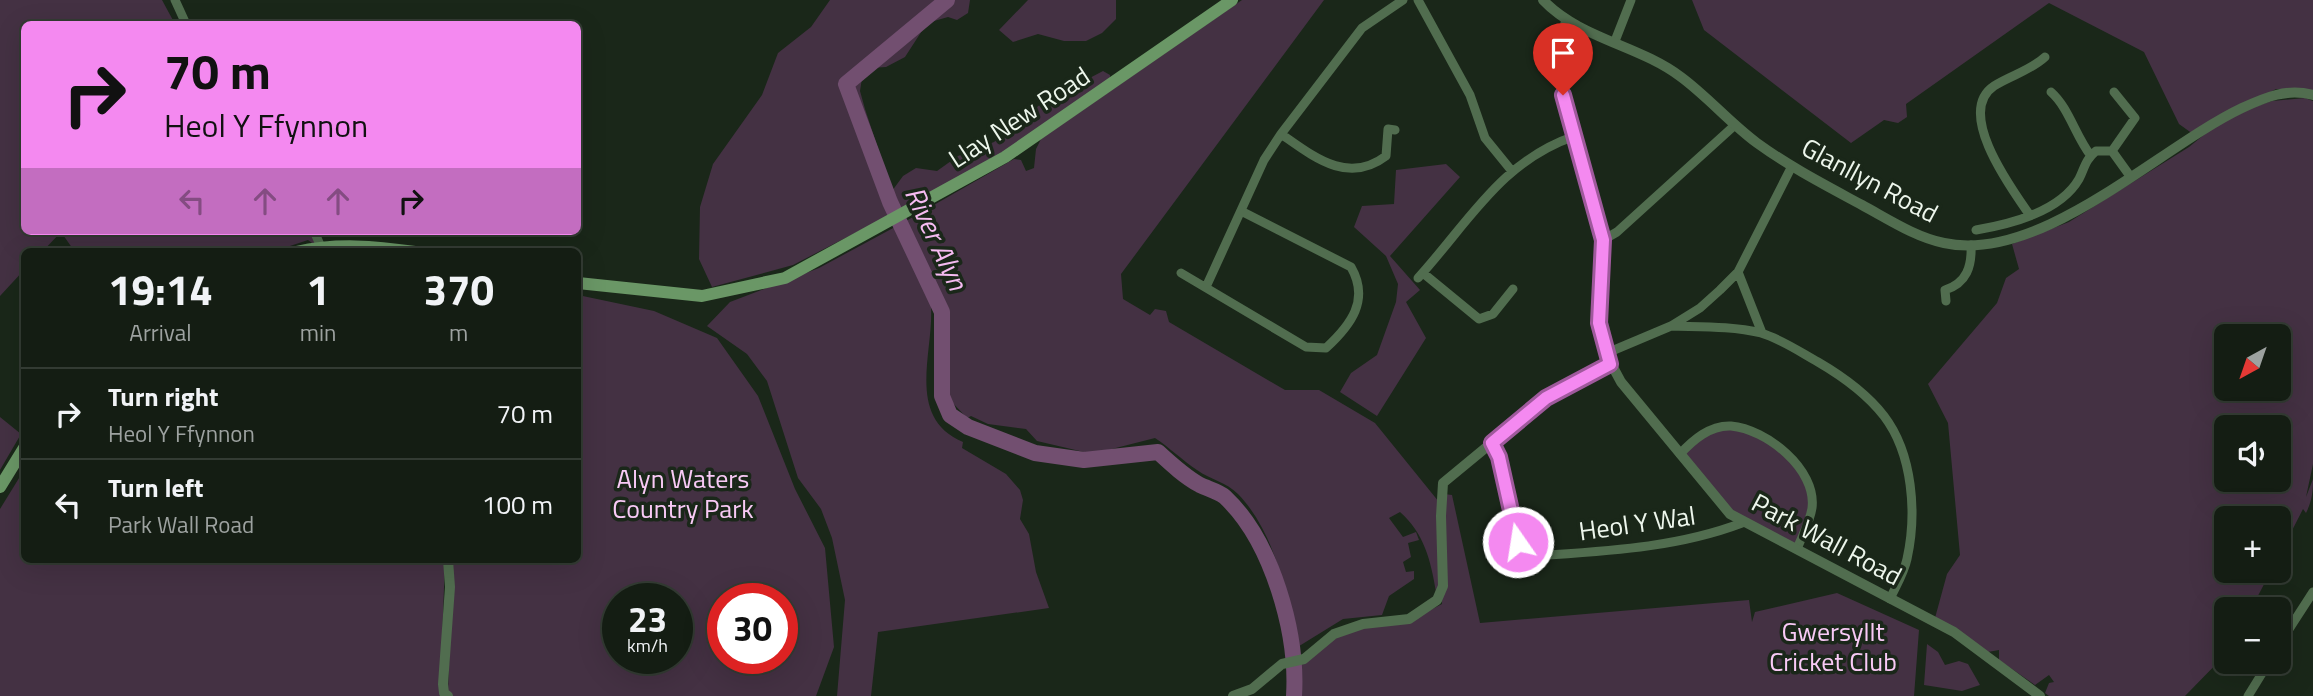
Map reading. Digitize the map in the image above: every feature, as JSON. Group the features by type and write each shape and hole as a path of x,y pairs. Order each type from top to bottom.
{"main road":[{"name":"Llay New Road","path":"581,283 702,296 785,278 1005,157 1232,0"},
{"path":"340,248 390,248"},
{"path":"0,487 21,453"}],"street":[{"path":"175,0 185,21"},
{"path":"1206,287 1264,160 1281,134 1362,28 1403,0"},
{"path":"1418,0 1470,95 1485,138 1511,170"},
{"name":"Glanllyn Road","path":"1544,0 1566,20 1615,41 1675,72 1735,125 1793,166 1919,234 1948,244 1971,245 2038,231 2067,216 2215,121 2265,98 2295,92 2313,95"},
{"path":"1615,41 1630,0"},
{"name":"Park Wall Road","path":"1566,20 1561,80 1603,240 1599,323 1609,359 1640,406 1730,514 1742,523 1797,549 1979,648 2040,696"},
{"path":"2029,214 2007,182 1990,147 1980,124 1980,104 1993,87 2015,78 2045,57"},
{"path":"2051,92 2062,102 2069,123 2091,156"},
{"path":"2112,151 2135,118 2114,92"},
{"path":"1603,240 1617,232 1735,125"},
{"path":"1281,134 1312,156 1338,168 1372,167 1386,156 1388,129"},
{"path":"1509,291 1493,314 1479,319 1421,275 1511,170 1549,145 1575,136"},
{"path":"1976,230 2007,224 2057,202 2078,180 2085,161 2096,151 2112,151"},
{"path":"2112,151 2130,176"},
{"path":"1233,696 1252,689 1282,664 1304,659 1335,634 1363,624 1409,619 1437,600 1443,586 1443,483 1546,398 1700,308 1738,272 1793,166"},
{"path":"1181,273 1306,347 1326,348 1343,332 1358,302 1360,283 1351,267 1241,211"},
{"path":"1946,301 1943,288 1959,284 1965,277 1972,261 1971,245"},
{"path":"1738,272 1762,334"},
{"path":"1671,327 1720,328 1762,334 1803,354 1861,392 1885,416 1901,449 1910,482 1912,521 1907,561 1890,599"},
{"path":"1680,454 1699,435 1729,426 1762,435 1791,456 1805,479 1812,506 1797,549"},
{"name":"Heol Y Wal","path":"1492,443 1499,457 1518,542 1525,551 1535,556 1633,549 1706,537 1742,523"},
{"path":"448,563 450,587 443,684 444,692 448,696"},
{"path":"2291,626 2313,592"},
{"path":"2248,696 2262,674"}],"green space":[{"path":"0,0 162,0 173,21 21,21 21,235 58,235 46,248 21,248 21,273 0,296"},
{"path":"830,0 970,0 968,13 957,20 948,17 927,23 905,57 886,67 871,68 862,78 860,91 892,191 903,176 916,168 937,171 958,156 994,142 1042,103 1103,71 1110,75 1110,81 1006,151 888,216 793,265 712,287 699,259 700,207 713,164 762,95 778,53 811,27"},
{"path":"1028,0 1116,0 1116,19 1102,33 1086,41 1064,41 1038,34 1013,42 999,30"},
{"path":"1242,0 1324,0 1121,274 1123,299 1150,315 1155,309 1166,311 1169,322 1285,390 1319,390 1375,423 1439,502 1441,585 1436,592 1432,569 1421,538 1400,512 1389,518 1403,537 1416,532 1419,540 1408,543 1411,557 1403,562 1406,572 1414,571 1414,579 1389,596 1382,615 1343,619 1296,648 1284,587 1271,546 1251,509 1233,490 1197,470 1155,438 1100,452 1084,452 1037,441 1026,429 988,424 971,416 967,418 950,400 945,306 906,221 1014,159 1021,160 1026,171 1034,168 1036,149 1041,139"},
{"path":"1692,0 2313,0 2313,90 2276,89 2193,134 2179,124 2144,52 2049,3 1906,104 1907,117 1898,123 1884,120 1851,143 1704,30"},
{"path":"2305,98 2313,101 2313,464 2306,497 2313,479 2310,504 2306,513 2303,509 2291,532 2291,506 2214,506 2214,583 2265,583 2257,597 2214,597 2214,666 2185,696 2049,696 2045,693 2049,683 2054,682 2049,675 2035,685 1999,660 1999,650 1988,652 1935,618 1947,574 1960,555 1948,423 1928,384 1997,303 2006,278 2019,269 2012,244 2069,222 2189,147 2216,125 2248,109 2272,101"},
{"path":"1446,164 1460,177 1390,256 1420,290 1406,302 1426,338 1377,416 1340,392 1351,373 1377,355 1396,302 1398,284 1386,256 1354,227 1362,206 1394,204 1396,170"},
{"path":"895,227 922,275 929,296 931,324 926,382 934,417 945,431 963,442 962,448 1006,474 1020,490 1023,500 1020,519 1029,534 1036,572 1049,608 878,632 871,696 837,696 845,600 832,538 821,509 798,478 767,381 747,354 707,326 730,302 819,268"},
{"path":"63,235 313,235 321,248 308,240 284,248 72,248"},
{"name":"Alyn Waters Country Park","path":"581,296 654,311 717,338 758,396 795,489 825,548 834,647 816,696 443,696 448,691 453,563 581,563"},
{"path":"0,417 21,434 0,470"},
{"path":"1729,426 1762,435 1791,456 1805,479 1812,506 1797,549 1742,523 1680,454 1698,435"},
{"path":"21,475 21,563 445,563 440,696 0,696 0,509"},
{"name":"Gwersyllt Cricket Club","path":"1444,494 1452,495 1480,623 1749,600 1752,622 1755,612 1837,593 1919,630 1914,696 1294,696 1294,662 1335,636 1363,624 1409,621 1442,604"},
{"path":"1927,644 1938,652 1945,665 1959,661 1968,664 1980,685 1962,691 1924,685"}],"waterway":[{"name":"River Alyn","path":"947,0 846,84 890,202 942,312 942,396 950,415 968,427 1035,453 1084,460 1158,452 1189,478 1225,497 1242,516 1256,538 1279,589 1292,645 1294,696"}],"route":[{"path":"1518,542 1499,457 1492,443 1546,398 1610,364 1599,323 1603,240 1563,95"}]}
